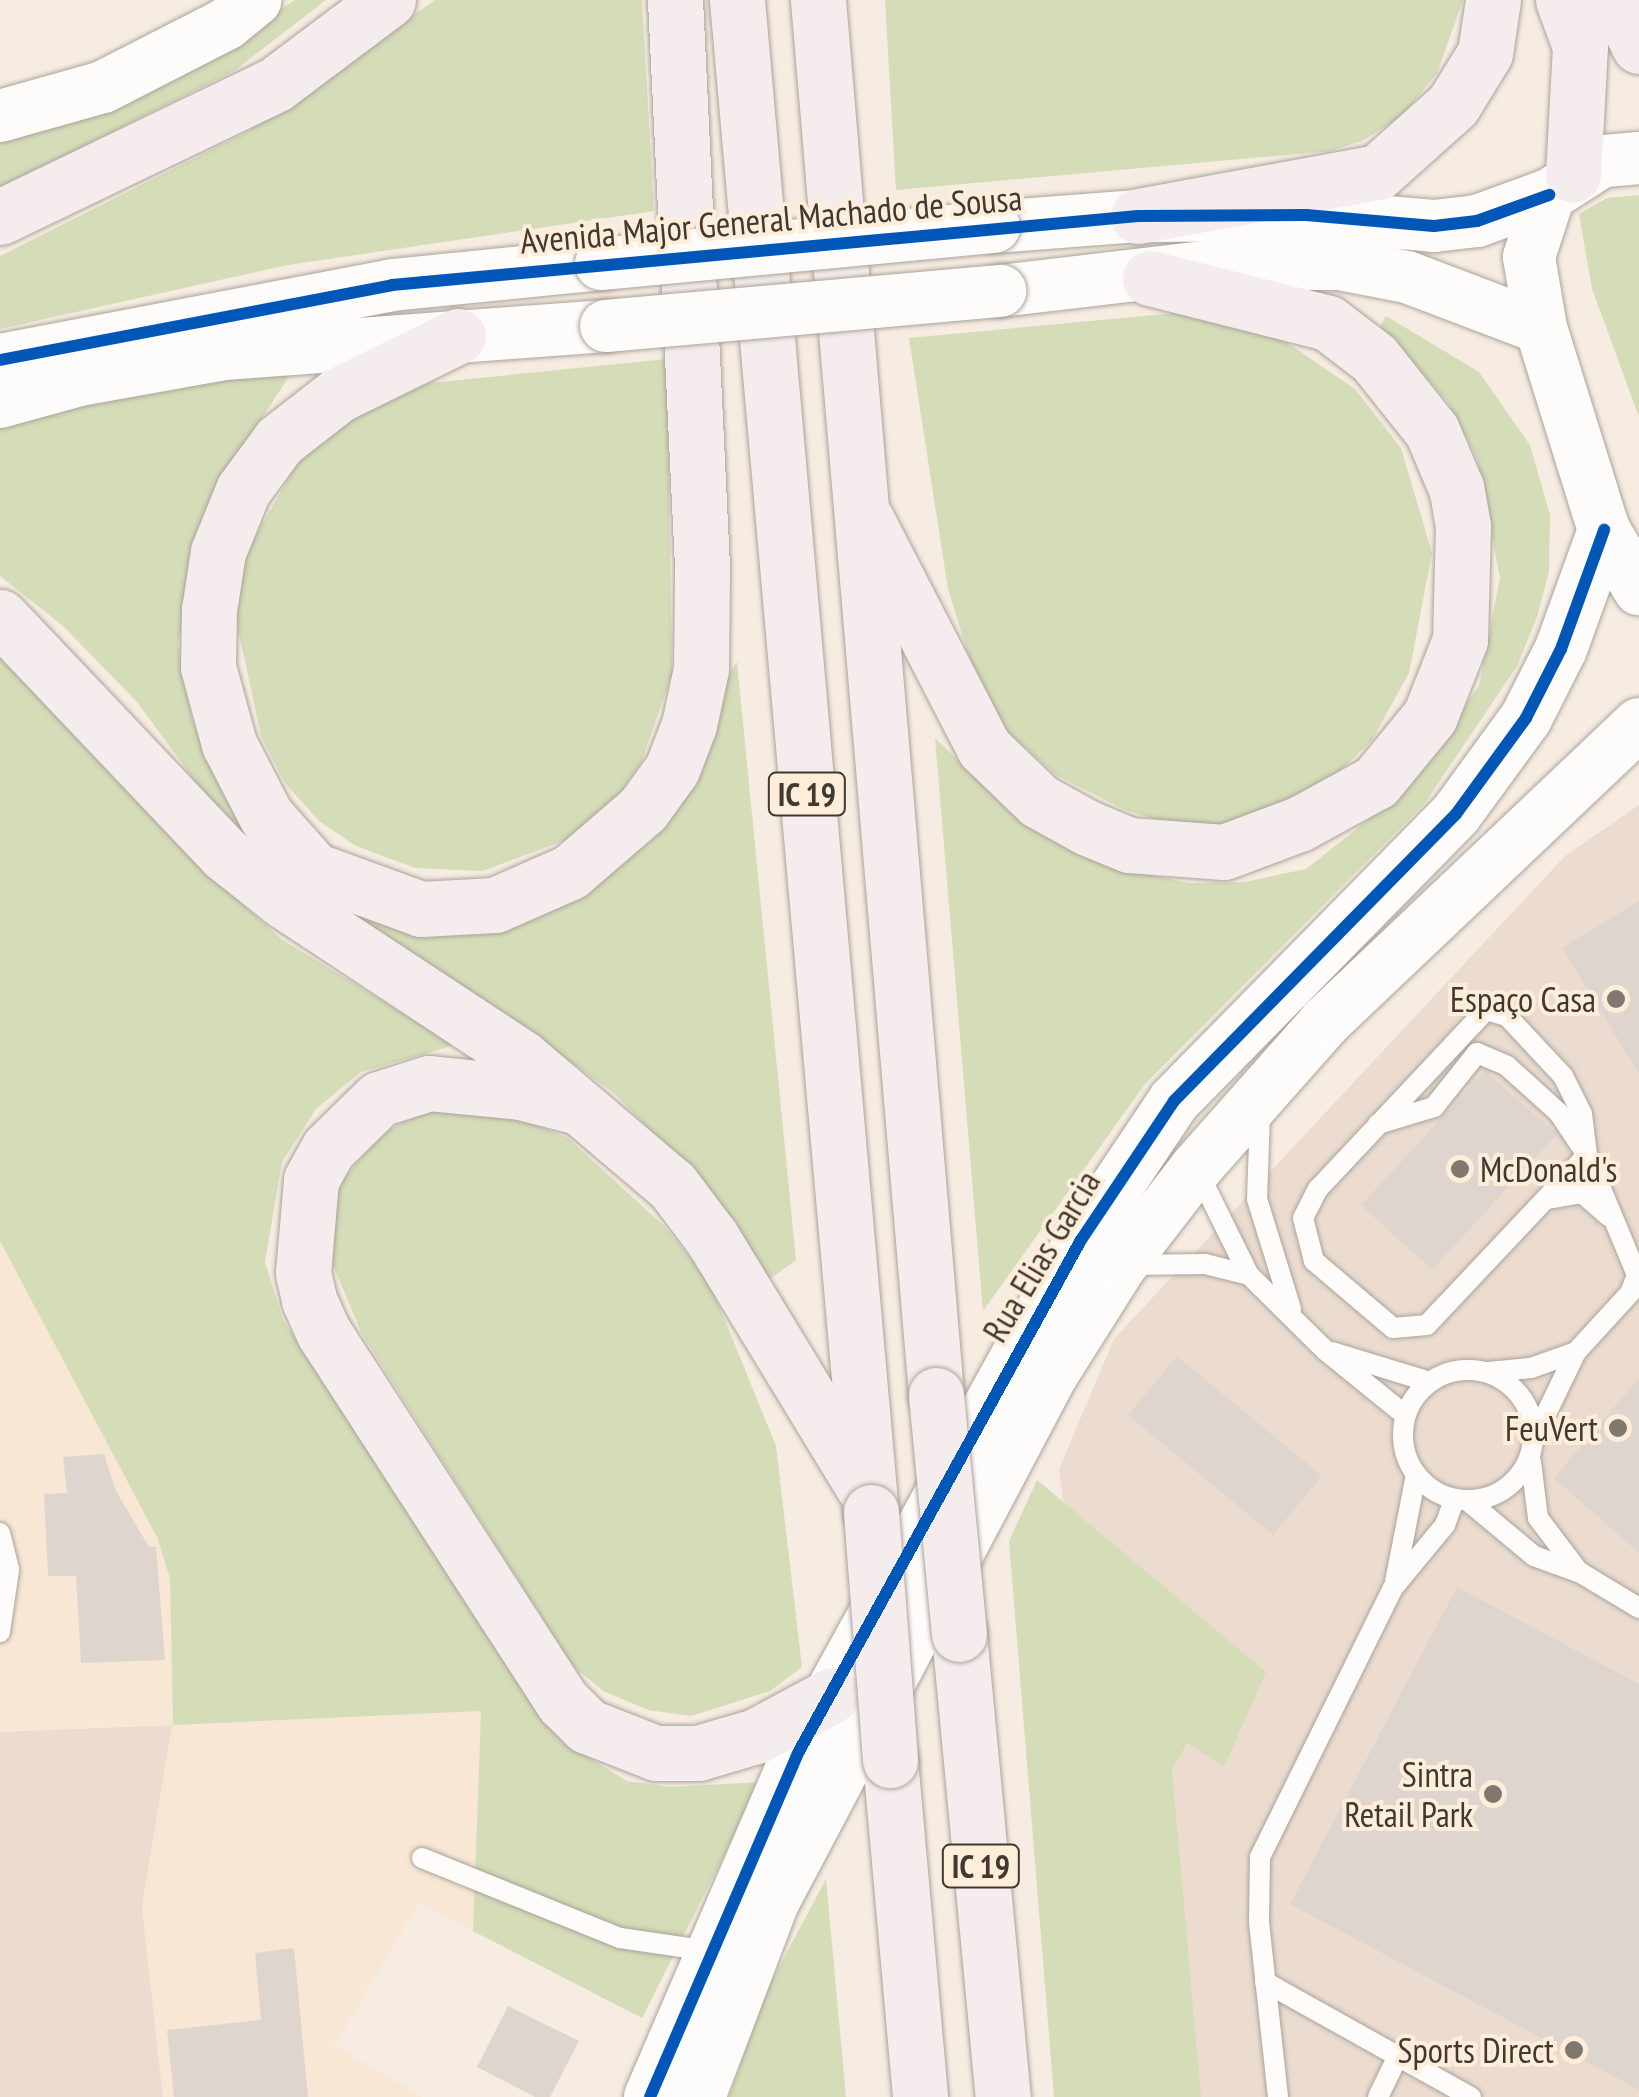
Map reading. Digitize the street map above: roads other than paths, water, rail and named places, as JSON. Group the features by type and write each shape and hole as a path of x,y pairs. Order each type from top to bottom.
{"highway":[{"path":"0,217 276,84 388,0"},
{"path":"458,336 338,395 279,441 244,490 224,536 209,610 208,667 225,728 266,816 314,870 421,909 495,905 570,872 643,810 672,769 689,726 701,669 702,566 676,0"},
{"name":"IC 19","path":"737,0 920,2097"},
{"path":"1138,216 1378,172 1454,104 1485,53 1492,0"},
{"path":"1561,185 1580,46 1563,0"},
{"path":"1618,0 1639,46"},
{"name":"IC 19","path":"822,11 936,1395 1003,2097"},
{"path":"866,521 984,748 1039,801 1088,828 1129,846 1224,852 1301,824 1376,782 1430,716 1460,640 1463,526 1456,488 1432,431 1374,358 1328,323 1150,278"},
{"path":"0,616 225,854 590,1110 672,1185 712,1238 870,1505"},
{"path":"590,1110 520,1092 444,1083 380,1100 328,1149 311,1180 302,1273 309,1300 324,1334 563,1702 587,1726 656,1754 698,1753 756,1736 832,1696"}],"street":[{"path":"0,116 103,87 226,24 256,0"},
{"name":"Avenida Major General Machado de Sousa","path":"0,360 392,285 994,227 1138,216 1306,214 1434,226 1477,220 1561,185 1602,161 1639,158"},
{"path":"1561,185 1529,258 1540,328 1604,530 1639,588"},
{"path":"0,402 80,380 224,354 606,326 1150,278 1264,262 1339,264 1407,278 1540,328"},
{"name":"Rua Elias Garcia","path":"650,2097 798,1753 1018,1351 1174,1101 1456,814 1526,718 1561,649 1604,530"},
{"name":"Rua Elias Garcia","path":"699,2097 772,1902 1051,1376 1121,1266 1196,1168 1264,1089 1441,908 1639,724"},
{"path":"1174,1101 1196,1168"}],"lane":[{"path":"1496,1011 1564,1076 1582,1114 1587,1155 1530,1209 1427,1325 1399,1330 1380,1322 1314,1261 1302,1227 1318,1189 1476,1014 1496,1011"},
{"path":"1278,2097 1258,1892 1268,1830 1393,1588 1461,1501 1507,1489 1532,1447 1576,1352 1634,1283 1616,1224 1587,1155 1559,1113 1508,1066 1477,1052 1434,1107 1376,1124"},
{"path":"1264,1089 1254,1157 1257,1199 1292,1310"},
{"path":"1196,1168 1249,1275 1292,1310 1326,1350 1405,1414"},
{"path":"1530,1209 1568,1190 1582,1193 1616,1224"},
{"path":"1121,1266 1205,1264 1249,1275"},
{"path":"1326,1350 1430,1382"},
{"path":"1576,1352 1532,1368 1468,1370 1430,1382 1405,1414 1406,1457 1416,1475 1461,1501 1534,1556 1581,1573 1639,1608"},
{"path":"1488,1372 1526,1405 1532,1447 1530,1489 1538,1518 1581,1573"},
{"path":"1393,1588 1416,1475"},
{"path":"0,1533 9,1570 0,1632"},
{"path":"422,1858 620,1938 710,1951"},
{"path":"1264,1982 1471,2097"},
{"path":"1378,2097 1398,2056"}],"place":[{"name":"Espaço Casa","path":"1616,999"},
{"name":"McDonald's","path":"1460,1169"},
{"name":"FeuVert","path":"1618,1428"},
{"name":"Sintra Retail Park","path":"1493,1794"},
{"name":"Sports Direct","path":"1574,2050"}]}
